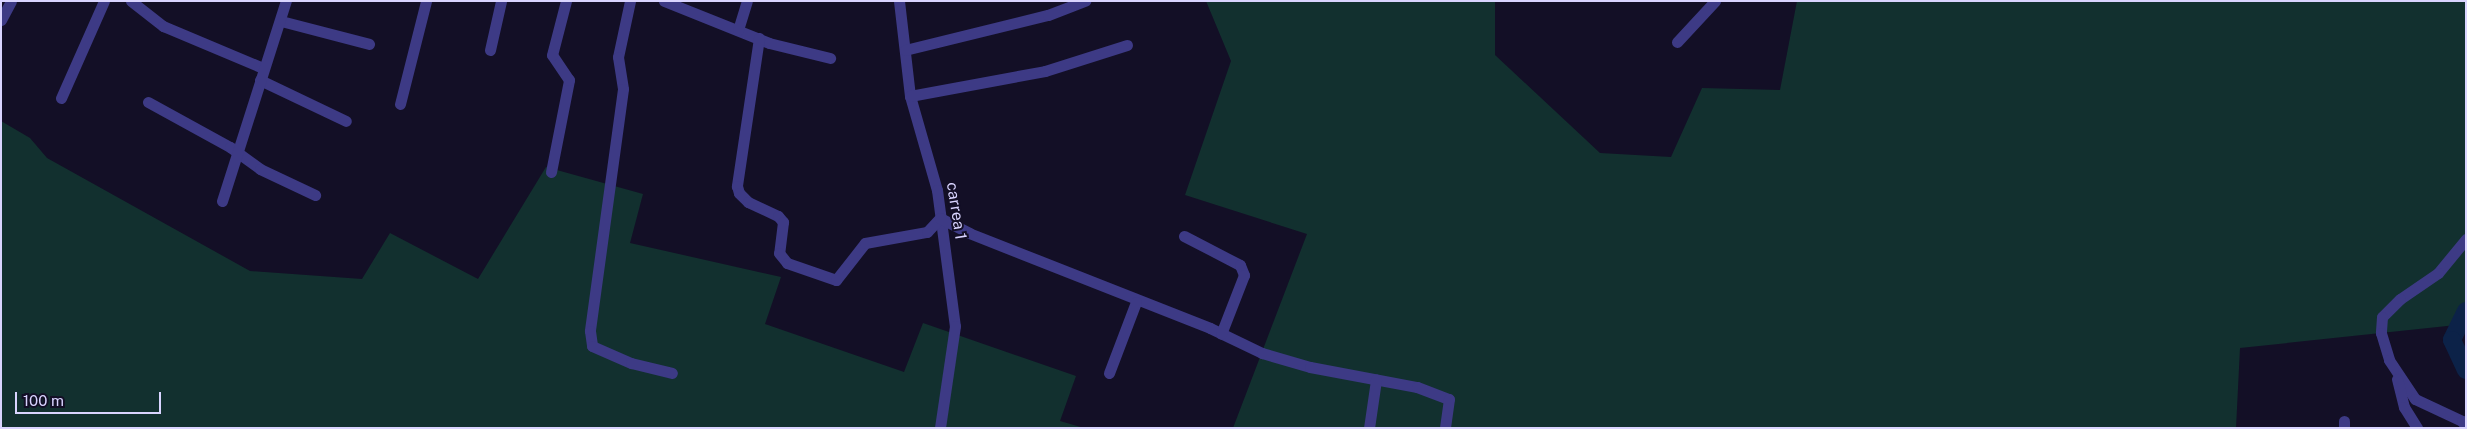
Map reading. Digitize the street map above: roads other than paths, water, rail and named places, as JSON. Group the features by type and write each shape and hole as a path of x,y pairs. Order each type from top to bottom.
{"street":[{"path":"1,20 11,1"},
{"path":"62,98 104,1"},
{"path":"131,1 162,26 263,68"},
{"path":"222,201 286,1"},
{"path":"400,104 426,1"},
{"path":"490,50 501,1"},
{"path":"551,172 569,80 552,55 566,1"},
{"path":"630,1 618,57 623,89 591,338 592,346 631,363 672,373"},
{"path":"664,1 759,38 830,58"},
{"path":"738,30 747,1"},
{"name":"carrea 1","path":"899,1 910,96 937,190 955,326 940,428"},
{"path":"905,50 1048,15 1085,1"},
{"path":"1677,42 1715,1"},
{"path":"281,21 369,44"},
{"path":"759,38 737,186 739,193 748,202 778,216 783,222 779,253 787,263 836,280 865,244 927,232 940,218 969,234 1136,302 1221,334 1262,353 1310,367 1417,387 1449,398 1445,428"},
{"path":"910,96 1045,71 1127,44"},
{"path":"260,80 346,121"},
{"path":"148,102 239,152 260,169 315,195"},
{"path":"1184,236 1240,265 1244,275 1221,334"},
{"path":"2466,239 2438,273 2400,299 2382,317 2380,333 2396,370 2415,399 2432,410 2462,421 2466,427"},
{"path":"1108,373 1136,302"},
{"path":"2396,370 2404,407 2416,428"},
{"path":"1369,428 1376,380"}],"waterway":[{"path":"2466,311 2452,340 2466,370"}]}
